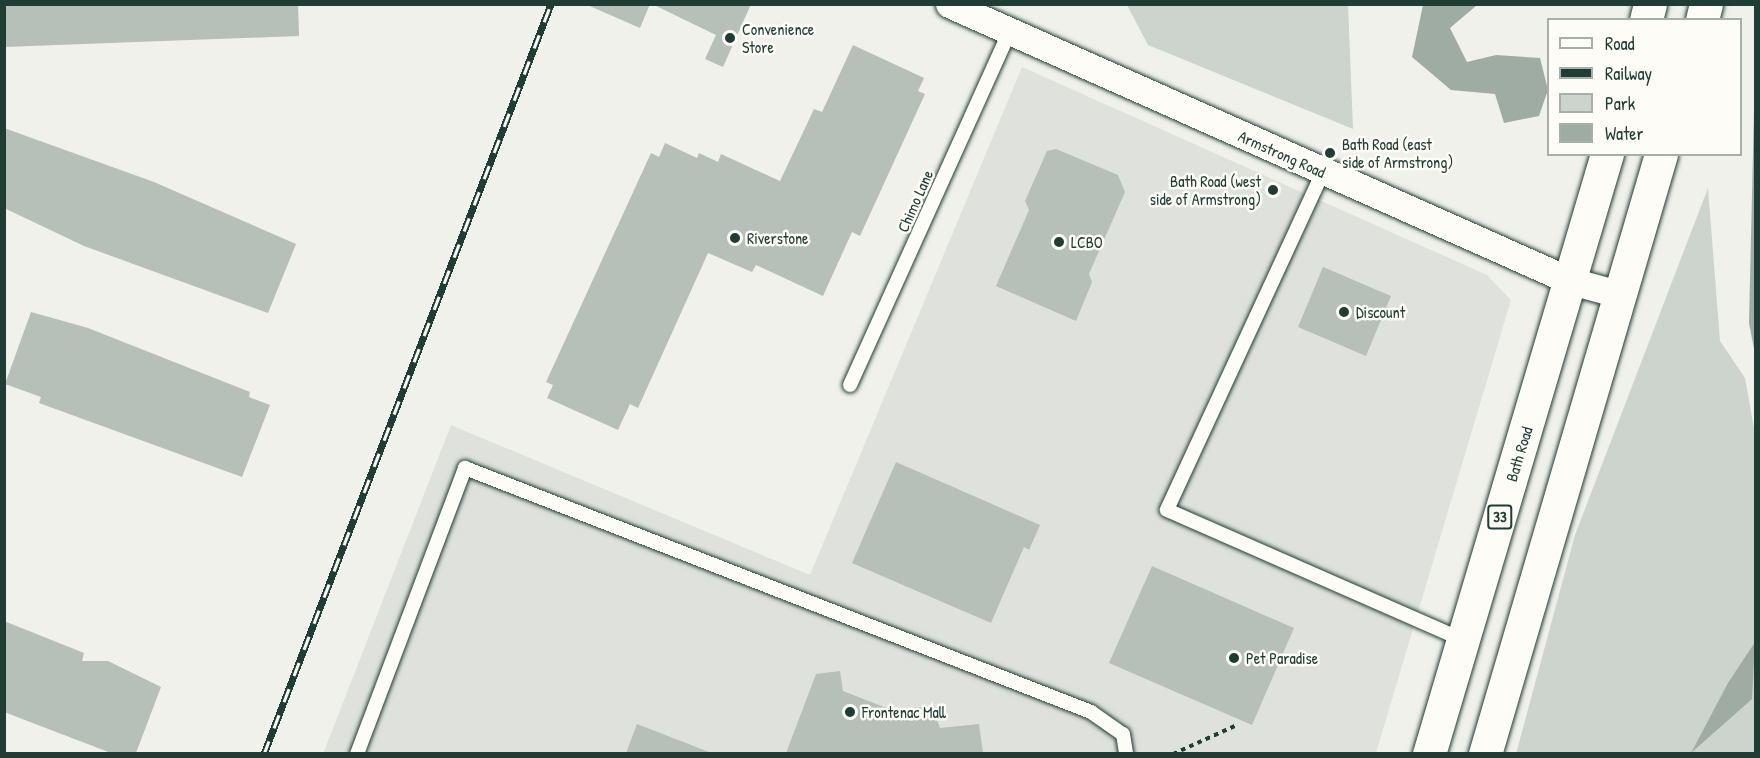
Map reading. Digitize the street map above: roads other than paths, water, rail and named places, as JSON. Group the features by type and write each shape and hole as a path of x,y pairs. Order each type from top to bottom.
{"main road":[{"name":"Bath Road","path":"1429,753 1606,156"},
{"path":"1485,753 1659,156"}],"street":[{"name":"Armstrong Road","path":"949,4 1571,281 1618,294"}],"lane":[{"name":"Chimo Lane","path":"850,385 1010,31"},
{"path":"1323,172 1167,510 1463,640"},
{"path":"357,753 465,468 1091,712 1123,734 1126,753"}],"water":[{"path":"1423,5 1477,5 1450,28 1467,62 1496,55 1540,58 1547,93 1539,116 1504,123 1495,94 1451,90 1412,57"},
{"path":"1755,66 1755,354 1749,323"},
{"path":"1755,642 1752,699 1691,753 1728,683"}],"railway":[{"path":"264,754 551,4"}],"place":[{"name":"Convenience Store","path":"730,38"},
{"name":"Bath Road (east side of Armstrong)","path":"1330,153"},
{"name":"Bath Road (west side of Armstrong)","path":"1273,190"},
{"name":"Riverstone","path":"735,238"},
{"name":"LCBO","path":"1059,242"},
{"name":"Discount","path":"1344,312"},
{"name":"Pet Paradise","path":"1234,658"},
{"name":"Frontenac Mall","path":"850,712"}]}
